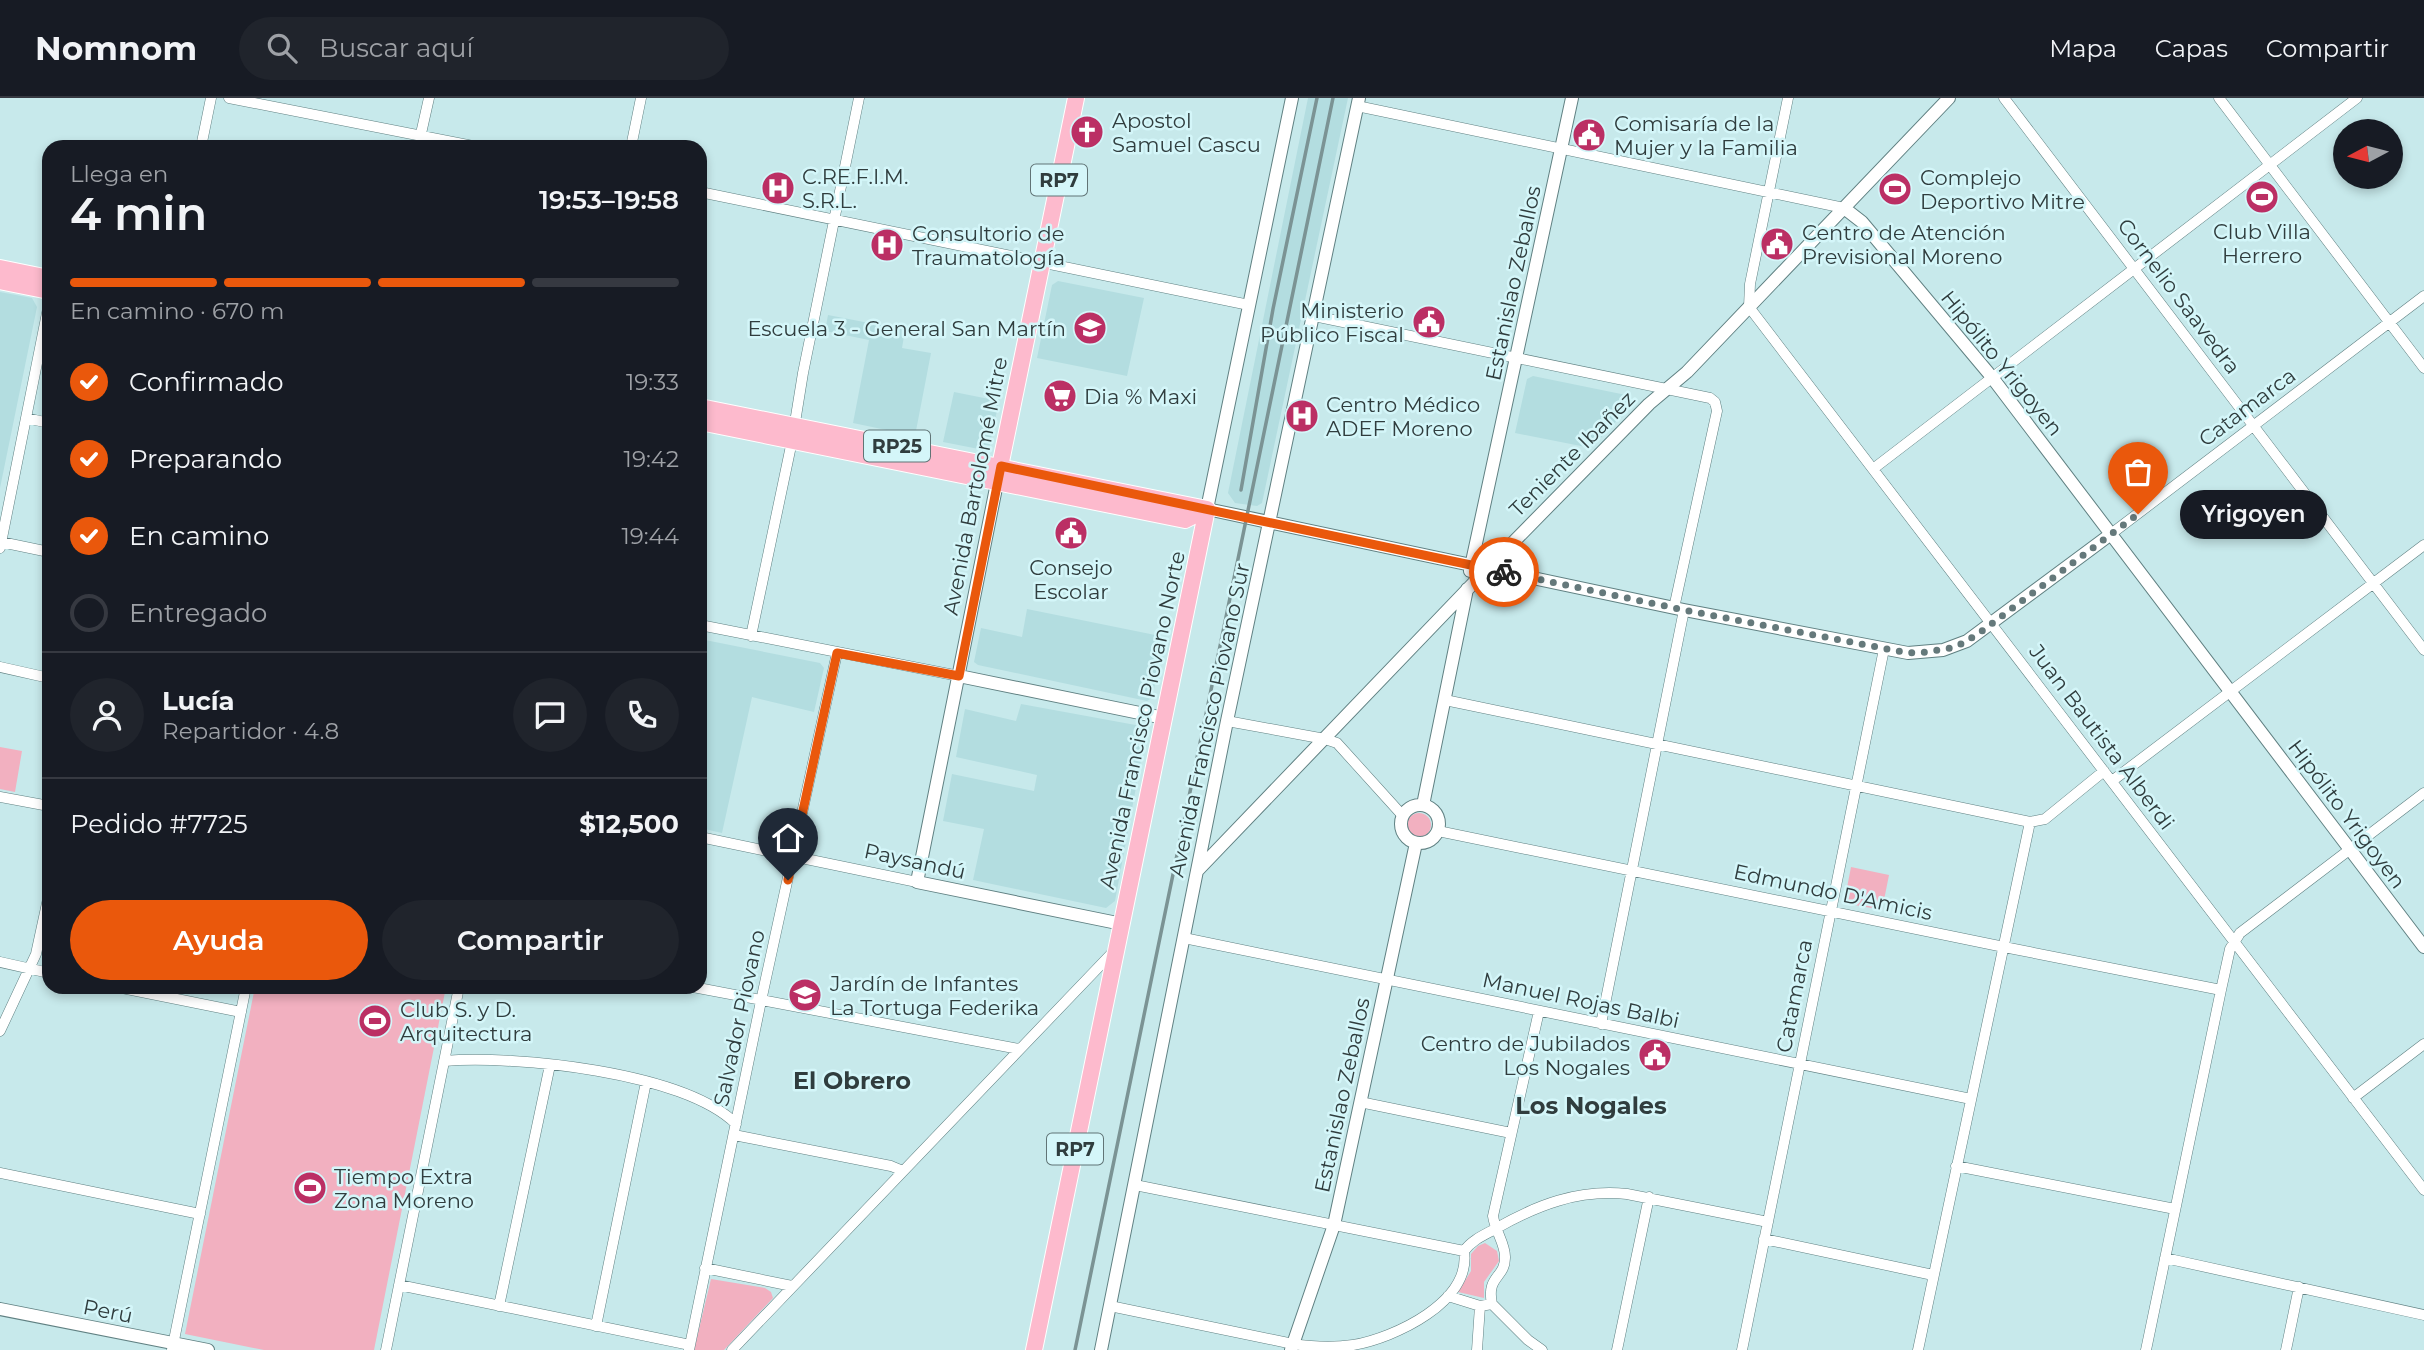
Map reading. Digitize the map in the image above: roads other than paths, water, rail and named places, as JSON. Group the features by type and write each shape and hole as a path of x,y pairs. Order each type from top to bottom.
{"main road":[{"name":"Avenida Bartolomé Mitre","path":"997,483 1076,98"},
{"path":"0,268 42,277"},
{"path":"0,281 42,290"},
{"name":"RP25","path":"707,409 793,434 997,483"},
{"name":"RP25","path":"707,423 1001,466"},
{"path":"1001,466 1207,509"},
{"path":"997,483 1185,520 1207,509"},
{"name":"Avenida Francisco Piovano Norte","path":"1034,1350 1207,509"}],"street":[{"path":"202,140 211,98"},
{"path":"229,98 445,140"},
{"path":"420,140 429,98"},
{"path":"632,140 641,98"},
{"path":"751,636 859,98"},
{"name":"Avenida Francisco Piovano Norte","path":"1207,509 1292,98"},
{"name":"Estanislao Zeballos","path":"1423,805 1471,565 1572,98"},
{"path":"1749,307 1750,284 1788,98"},
{"name":"Teniente Ibañez","path":"1197,872 1486,569 1649,404 1687,372 1949,98"},
{"name":"Cornelio Saavedra","path":"2004,98 2424,650"},
{"path":"2218,98 2424,368"},
{"path":"1873,468 2357,98"},
{"path":"1358,102 1561,149 1844,208"},
{"name":"Avenida Francisco Piovano Sur","path":"1101,1350 1227,721 1358,102"},
{"path":"707,193 1249,305"},
{"name":"Hipólito Yrigoyen","path":"1844,208 1862,222 1991,376 2424,947"},
{"name":"Catamarca","path":"1207,509 1679,609 1884,649 1908,653 1943,650 1956,647 1992,624 2424,296"},
{"name":"Juan Bautista Alberdi","path":"1749,307 2424,1190"},
{"path":"1314,316 1710,398 1715,402 1717,411 1679,609 1657,744 1601,1024"},
{"path":"42,338 1,545 42,551"},
{"path":"26,418 42,421"},
{"name":"Avenida Bartolomé Mitre","path":"917,882 997,483"},
{"path":"2112,781 2424,545"},
{"path":"707,627 1164,718"},
{"name":"Catamarca","path":"1742,1350 1884,649"},
{"name":"Salvador Piovano","path":"690,1348 761,1001 837,653"},
{"path":"0,667 42,676"},
{"path":"1444,700 2030,822 2045,819 2104,771"},
{"path":"1227,721 1325,739 1343,748 1403,816 1405,835 1410,841 1425,843 1438,831 1436,814 1423,805 1413,806 1403,816"},
{"path":"2146,1350 2221,990 2234,940 2424,793"},
{"path":"0,797 42,805"},
{"path":"1918,1350 2030,822"},
{"name":"Edmundo D'Amicis","path":"1438,831 2221,990"},
{"name":"Paysandú","path":"707,838 1122,923"},
{"name":"Estanislao Zeballos","path":"1292,1347 1334,1225 1416,843"},
{"path":"0,1031 31,970 42,926"},
{"name":"Manuel Rojas Balbi","path":"1184,938 1971,1099"},
{"path":"732,1350 1117,948"},
{"path":"0,962 42,972"},
{"path":"707,990 1019,1049"},
{"path":"152,994 241,1012"},
{"path":"173,1347 245,994"},
{"path":"386,1350 458,994"},
{"path":"1539,1011 1493,1216 1506,1259 1504,1268 1492,1284 1492,1304 1528,1340 1542,1350"},
{"path":"2353,1098 2424,1044"},
{"path":"444,1061 482,1059 550,1065 646,1082 697,1100 728,1117 735,1130 903,1171"},
{"path":"499,1306 550,1065"},
{"path":"596,1326 646,1082"},
{"path":"1360,1102 1511,1133"},
{"path":"1956,1166 2175,1209"},
{"path":"0,1173 200,1214"},
{"path":"1135,1185 1464,1251"},
{"path":"1110,1306 1292,1347 1352,1345 1375,1340 1424,1317 1448,1296 1465,1268 1464,1251 1474,1241 1551,1201 1608,1192 1768,1222"},
{"path":"1617,1350 1649,1198"},
{"path":"1764,1239 1933,1275"},
{"path":"2165,1258 2424,1315"},
{"path":"705,1268 792,1286"},
{"path":"399,1285 690,1348"},
{"path":"2286,1350 2299,1287"},
{"path":"1448,1296 1480,1307 1492,1304"},
{"path":"1477,1350 1480,1307"},
{"name":"Perú","path":"0,1309 173,1347 208,1350"}],"railway":[{"path":"1241,490 1273,309 1317,98"},
{"path":"1075,1350 1333,98"}],"place":[{"name":"Apostol Samuel Cascu","path":"1087,132"},
{"name":"Comisaría de la Mujer y la Familia","path":"1589,135"},
{"name":"C.RE.F.I.M. S.R.L.","path":"778,188"},
{"name":"Complejo Deportivo Mitre","path":"1895,189"},
{"name":"Club Villa Herrero","path":"2262,197"},
{"name":"Centro de Atención Previsional Moreno","path":"1777,244"},
{"name":"Consultorio de Traumatología","path":"887,245"},
{"name":"Ministerio Público Fiscal","path":"1429,322"},
{"name":"Escuela 3 - General San Martín","path":"1090,328"},
{"name":"Dia % Maxi","path":"1060,396"},
{"name":"Centro Médico ADEF Moreno","path":"1302,416"},
{"name":"Yrigoyen","path":"2138,514"},
{"name":"Consejo Escolar","path":"1071,533"},
{"name":"Jardín de Infantes La Tortuga Federika","path":"805,995"},
{"name":"Club S. y D. Arquitectura","path":"375,1021"},
{"name":"Centro de Jubilados Los Nogales","path":"1655,1055"},
{"name":"Tiempo Extra Zona Moreno","path":"310,1188"}],"district":[{"name":"El Obrero","path":"852,1080"},
{"name":"Los Nogales","path":"1591,1105"}]}
